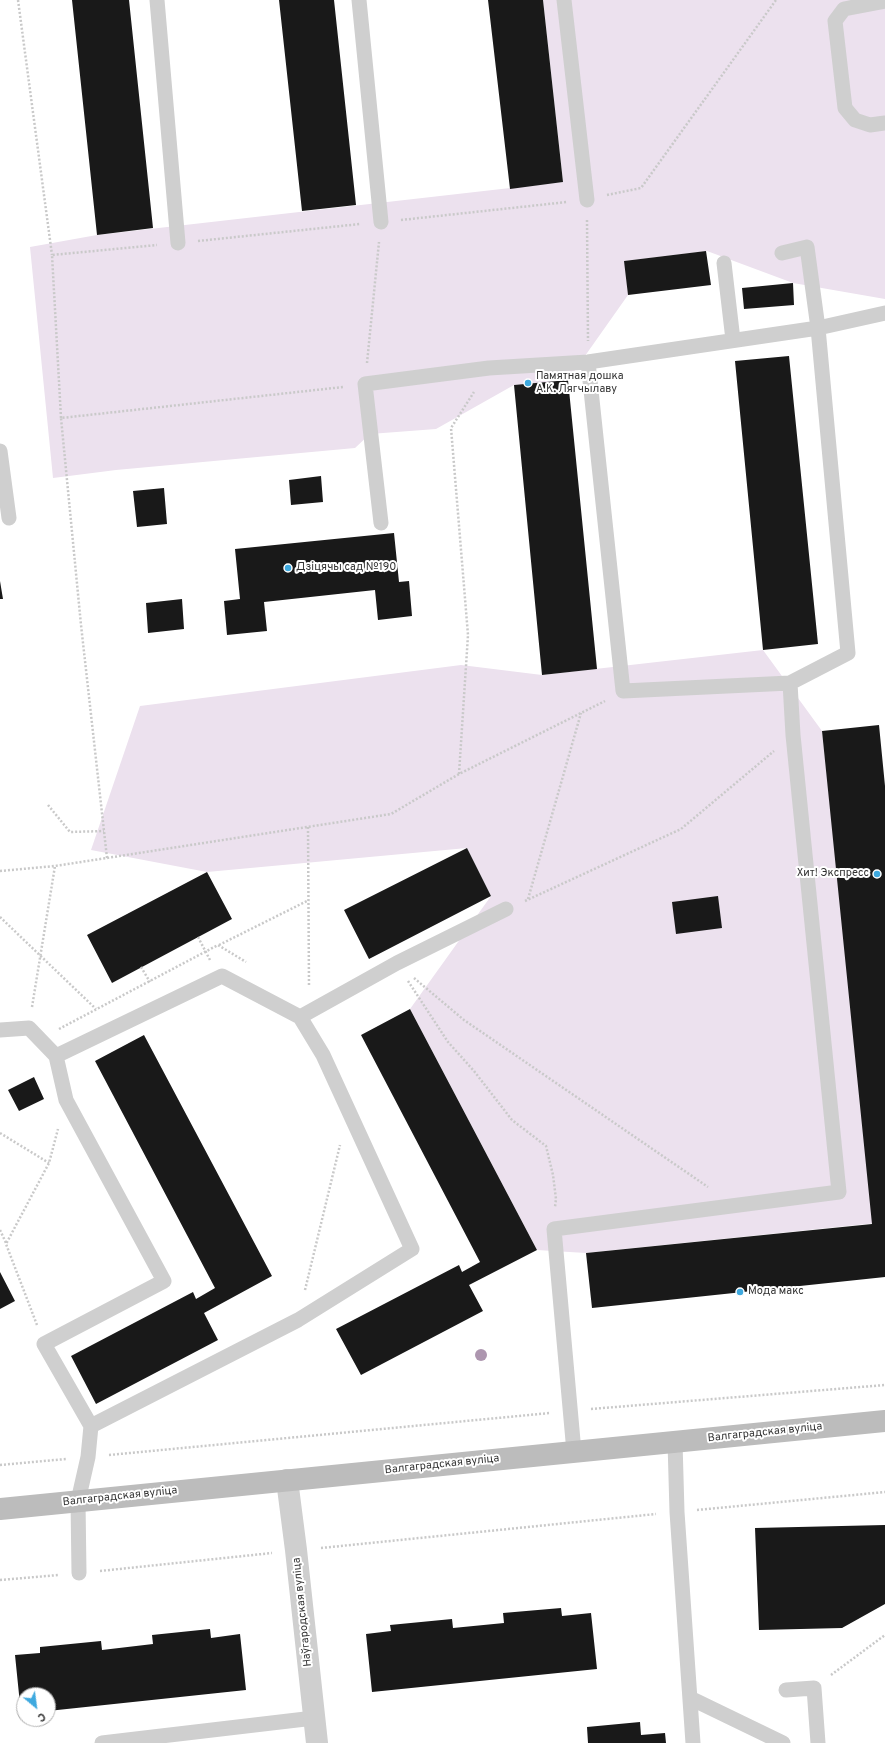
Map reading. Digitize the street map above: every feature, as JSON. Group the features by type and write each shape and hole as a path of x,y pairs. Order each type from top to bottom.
{"main road":[{"name":"Валгаградская вуліца","path":"0,1509 885,1421"}],"street":[{"name":"Наўгародская вуліца","path":"287,1480 317,1743"}],"lane":[{"path":"157,0 178,243"},
{"path":"359,0 381,222"},
{"path":"564,0 587,200"},
{"path":"885,1 844,9 835,22 845,108 855,120 870,125 885,123"},
{"path":"588,362 623,691 790,683 848,653 818,328 807,247 782,253"},
{"path":"724,263 733,340"},
{"path":"381,523 364,384 489,368 588,362 818,328 885,313"},
{"path":"0,451 8,518"},
{"path":"574,1452 554,1229 839,1192 792,735 790,683"},
{"path":"305,1014 397,964 506,909"},
{"path":"56,1056 222,976 305,1014 322,1055 412,1249 298,1320 91,1426"},
{"path":"0,1030 29,1028 56,1056 66,1100 164,1281 44,1344 91,1426 88,1457 78,1501 79,1573"},
{"path":"675,1442 677,1512 693,1743"},
{"path":"786,1690 814,1688 818,1743"},
{"path":"690,1698 783,1743"},
{"path":"102,1743 314,1718"}],"path":[{"path":"18,0 52,255 61,418 81,626 107,858"},
{"path":"52,255 587,200 641,188 776,0"},
{"path":"587,200 588,362"},
{"path":"61,418 364,384 381,222"},
{"path":"459,774 468,635 451,428 489,368"},
{"path":"0,871 55,866 391,814 459,774 623,691"},
{"path":"528,899 581,713"},
{"path":"506,909 681,829 792,735"},
{"path":"48,805 70,832 104,832"},
{"path":"305,1014 309,900 308,827"},
{"path":"29,1028 55,866"},
{"path":"218,945 309,900"},
{"path":"0,917 116,1028"},
{"path":"397,964 464,1020 735,1206"},
{"path":"397,964 448,1042 474,1071 512,1120 546,1146 553,1175 556,1199 554,1229"},
{"path":"6,1244 48,1163 66,1100"},
{"path":"298,1320 349,1111"},
{"path":"0,1133 48,1163"},
{"path":"0,1230 44,1344"},
{"path":"0,1466 571,1411 885,1385"},
{"path":"0,1580 885,1492"},
{"path":"814,1688 885,1636"}],"shaded area":[{"path":"543,0 885,0 885,299 793,283 707,251 625,261 628,295 568,380 514,385 436,429 370,434 355,448 116,470 53,478 30,247 97,235 563,182"},
{"path":"763,650 822,731 876,1223 586,1253 537,1250 410,1009 491,896 467,848 207,872 91,850 140,706 461,665 542,675"}],"building":[{"path":"72,0 129,0 153,228 97,235"},
{"path":"279,0 334,0 356,205 302,211"},
{"path":"488,0 543,0 563,182 510,189"},
{"path":"706,251 711,285 628,295 624,261"},
{"path":"793,283 794,305 744,309 742,288"},
{"path":"789,356 818,644 763,650 735,361"},
{"path":"568,380 597,669 542,675 514,385"},
{"path":"321,476 323,502 291,505 289,480"},
{"path":"164,488 167,524 137,527 133,491"},
{"path":"394,533 399,582 409,581 412,616 378,620 375,590 264,602 267,631 227,635 224,601 240,599 235,549"},
{"path":"0,581 3,599 0,599"},
{"path":"182,599 184,629 148,633 146,603"},
{"path":"879,725 885,786 885,1277 592,1308 586,1253 872,1224 822,731"},
{"path":"467,848 491,896 369,959 344,910"},
{"path":"207,872 232,919 112,983 87,935"},
{"path":"718,896 722,928 676,934 672,902"},
{"path":"410,1009 537,1250 469,1285 483,1311 361,1375 336,1329 459,1265 462,1272 480,1262 361,1035"},
{"path":"144,1035 272,1276 204,1313 218,1340 96,1404 71,1356 193,1292 196,1299 215,1288 95,1061"},
{"path":"34,1077 44,1099 19,1111 8,1090"},
{"path":"0,1272 15,1301 0,1309"},
{"path":"885,1525 885,1604 842,1628 759,1630 755,1528"},
{"path":"561,1608 562,1616 591,1613 597,1669 372,1692 366,1634 391,1631 390,1625 452,1619 453,1628 504,1623 503,1613"},
{"path":"210,1629 211,1638 240,1634 246,1690 56,1710 56,1687 18,1687 15,1655 40,1653 40,1647 101,1641 102,1650 153,1644 152,1635"},
{"path":"640,1722 641,1735 665,1733 666,1743 588,1743 587,1727"}],"place":[{"name":"Памятная дошка А.К. Лягчылаву","path":"528,383"},
{"name":"Дзіцячы сад №190","path":"288,568"},
{"name":"Хит! Экспресс","path":"877,874"},
{"name":"Мода макс","path":"740,1292"}]}
